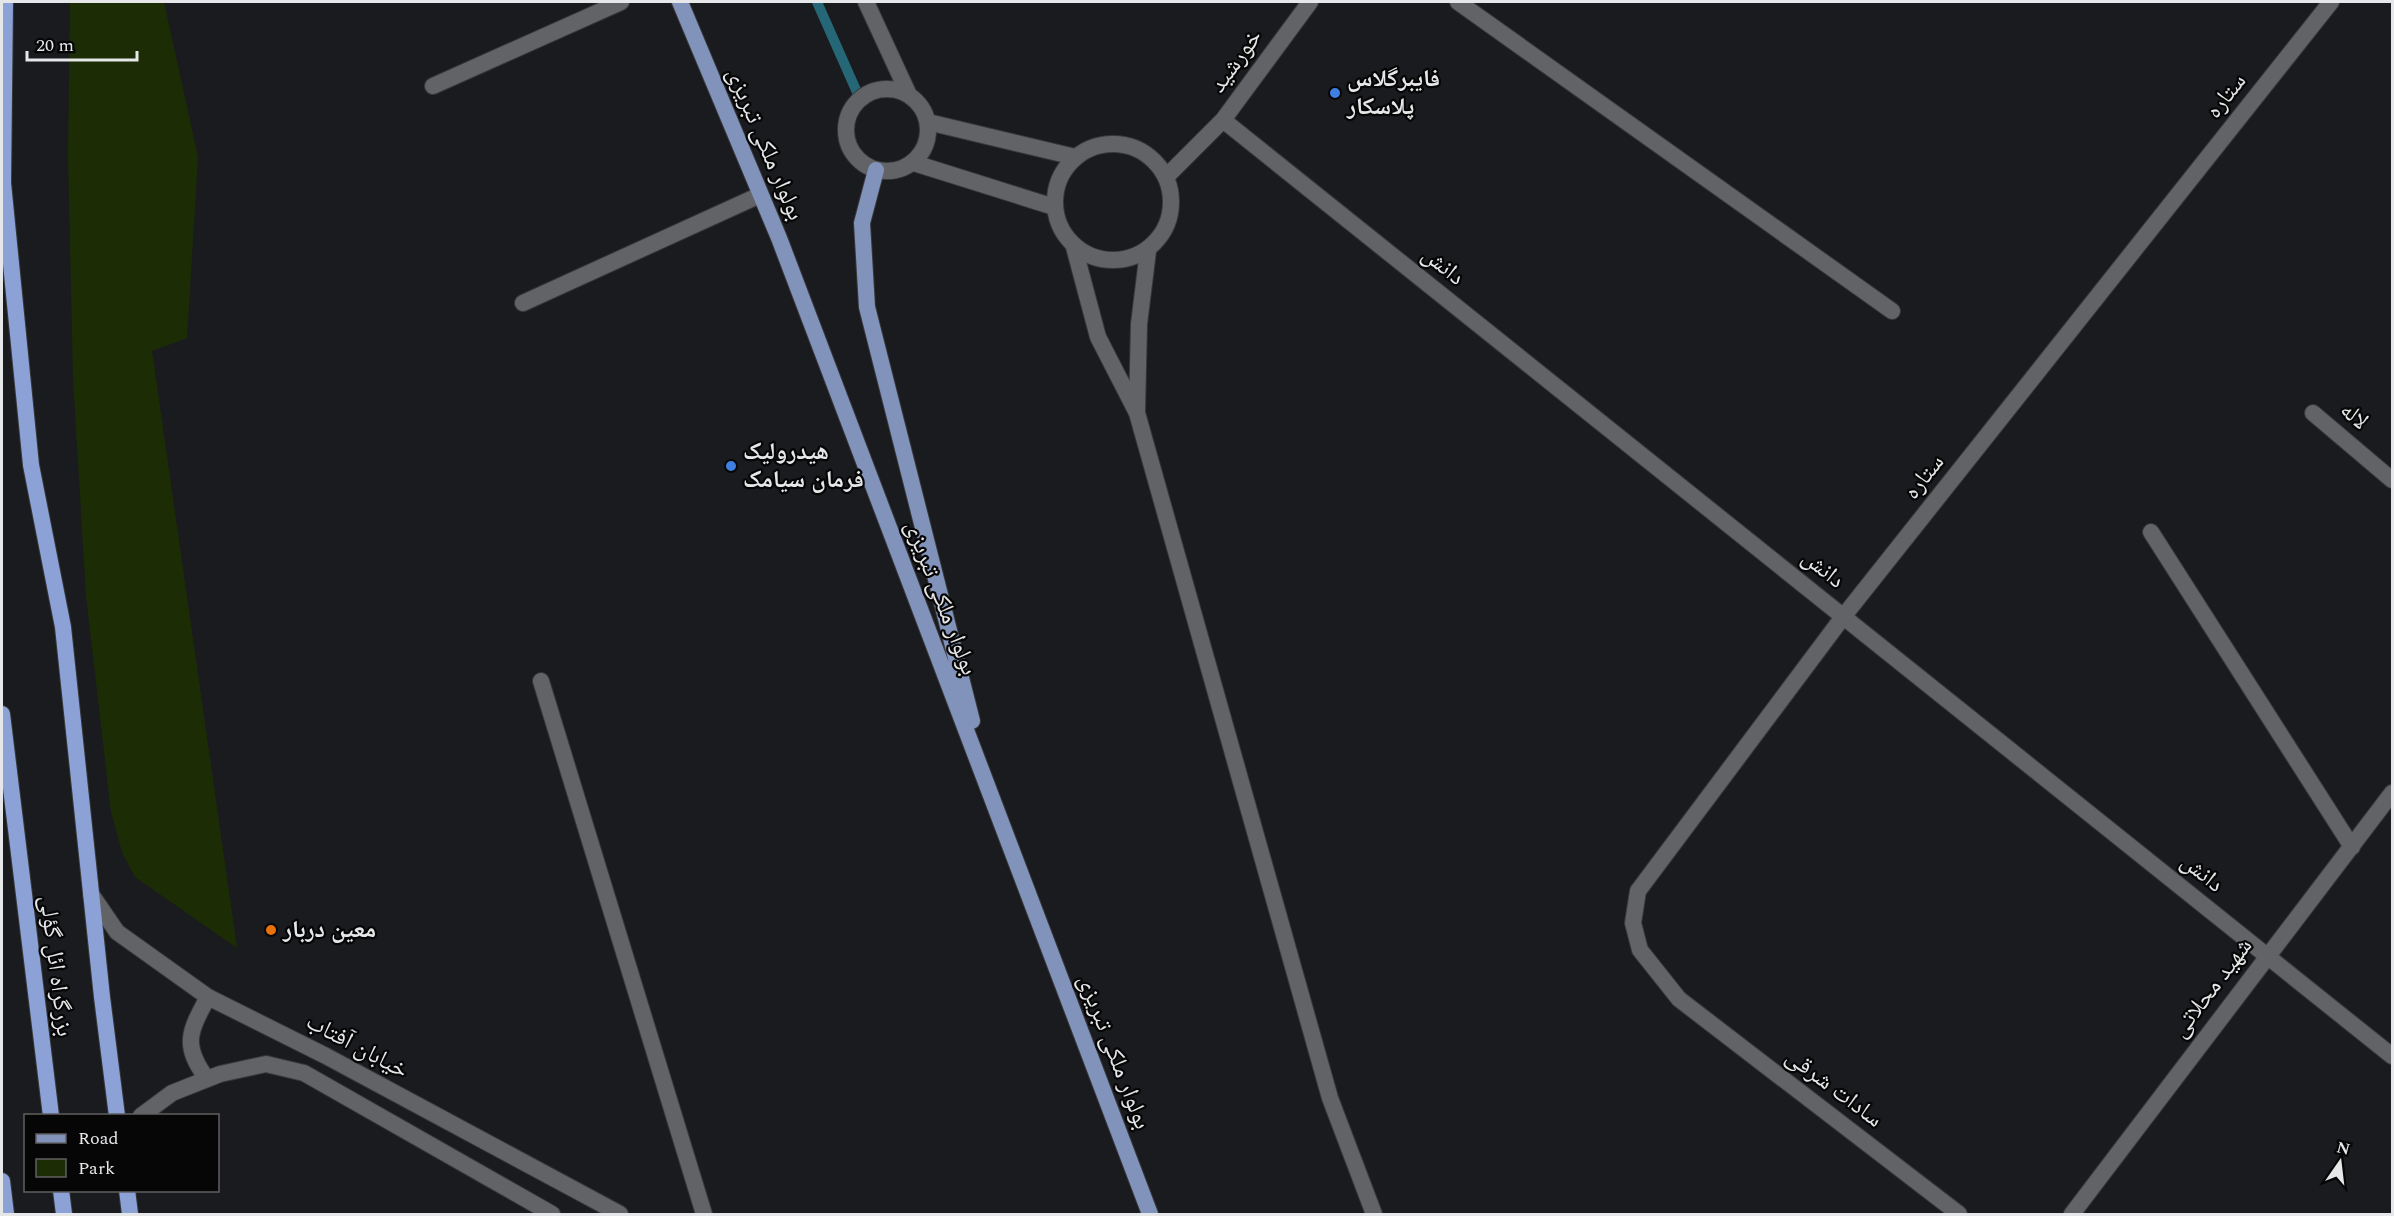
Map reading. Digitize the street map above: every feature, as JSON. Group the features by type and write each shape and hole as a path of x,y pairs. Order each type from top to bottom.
{"highway":[{"path":"5,2 3,183 31,465 63,627 117,1114"},
{"name":"بزرگراه ائل گؤلی","path":"2,714 51,1114"},
{"path":"2,1181 6,1215"},
{"path":"61,1192 64,1215"},
{"path":"127,1192 130,1215"}],"main road":[{"name":"بولوار ملکی تبریزی","path":"680,2 760,195 1150,1215"},
{"path":"876,170 862,223 867,307 991,796"}],"street":[{"path":"433,86 621,2"},
{"path":"866,2 909,95"},
{"name":"خورشید","path":"1166,177 1223,120 1310,2"},
{"path":"1458,2 1892,311"},
{"name":"ستاره","path":"1679,999 1640,950 1633,923 1638,891 1844,617 2331,2"},
{"path":"892,89 909,95 922,106 928,122 927,145 914,163 896,171 876,170 860,162 849,148 845,131 849,113 860,99 875,90 892,89"},
{"name":"دانش","path":"1223,120 2392,1056"},
{"path":"928,122 1075,157"},
{"path":"1074,247 1091,257 1110,261 1130,259 1148,251 1162,236 1170,217 1172,196 1166,177 1156,162 1135,147 1108,144 1090,148 1075,157 1059,180 1054,207 1061,228 1074,247 1098,337 1137,413 1330,1098 1374,1215"},
{"path":"914,163 1054,207"},
{"path":"523,303 760,195"},
{"path":"1137,413 1139,324 1148,251"},
{"name":"لاله","path":"2313,413 2392,480"},
{"path":"2151,532 2352,847"},
{"path":"540,681 704,1215"},
{"name":"شهید محلاتی","path":"2072,1215 2392,793"},
{"name":"خیابان آفتاب","path":"91,894 117,932 208,997 326,1056 620,1215"},
{"path":"207,1079 190,1053 190,1037 208,997"},
{"name":"سادات شرقی","path":"1679,999 1959,1215"},
{"path":"144,1114 172,1093 207,1079 266,1064 304,1073 552,1215"}],"green space":[{"path":"70,2 164,2 198,157 187,338 152,351 237,948 135,877 122,852 111,812 86,595 73,378 68,155"}],"waterway":[{"path":"817,2 860,99"}],"place":[{"name":"فایبرگلاس پلاسکار","path":"1335,93"},
{"name":"هیدرولیک فرمان سیامک","path":"731,466"},
{"name":"معین دربار","path":"271,930"}]}
